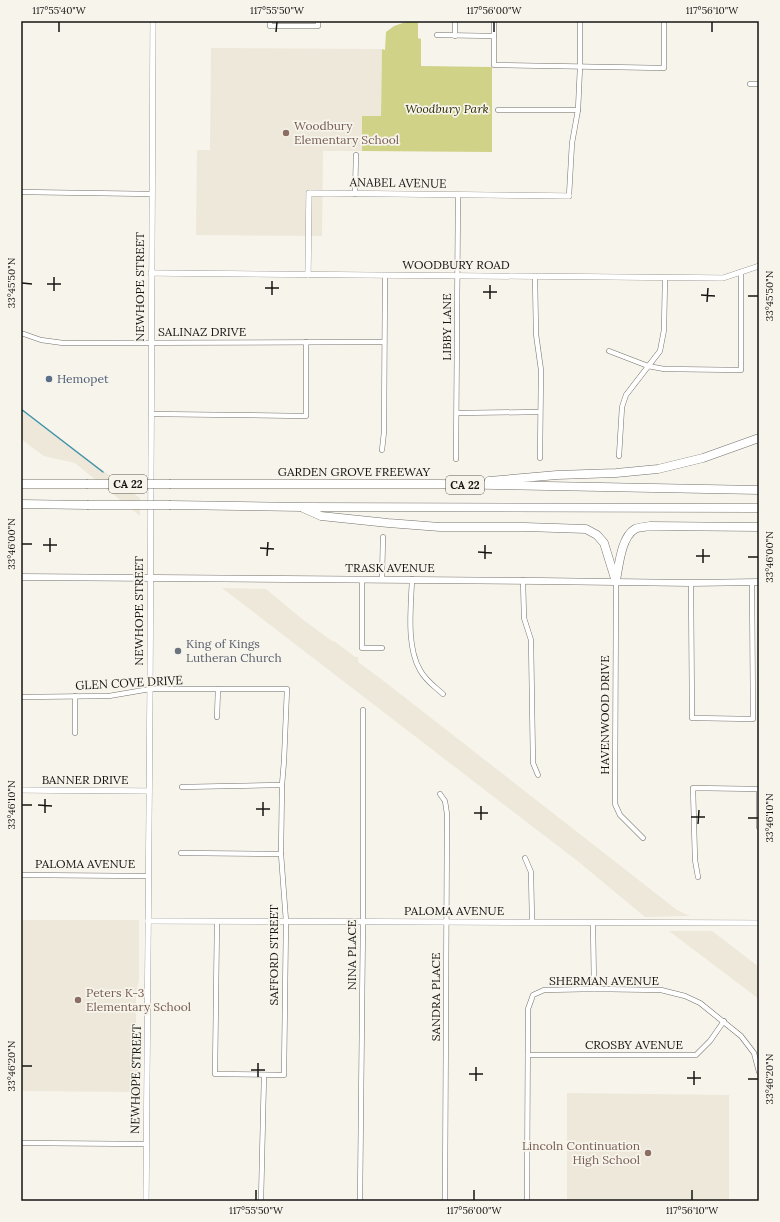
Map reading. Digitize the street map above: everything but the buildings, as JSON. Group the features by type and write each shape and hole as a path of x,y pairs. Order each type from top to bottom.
{"highway":[{"path":"440,484 616,473 654,469 696,460 759,438"},
{"name":"GARDEN GROVE FREEWAY","path":"21,484 440,484 759,490"},
{"name":"CA 22","path":"21,504 301,507 759,508"},
{"path":"301,507 321,516 440,527 586,529 597,535 604,543 616,582"},
{"path":"616,582 621,548 634,529 650,526 759,527"}],"main road":[{"name":"TRASK AVENUE","path":"21,577 412,579 691,583 756,582"}],"street":[{"name":"NEWHOPE STREET","path":"146,1201 153,21"},
{"path":"455,21 455,36"},
{"path":"494,21 494,65 664,68 664,21"},
{"path":"569,196 572,143 578,110 580,21"},
{"path":"270,24 318,24"},
{"path":"437,35 494,36"},
{"path":"750,84 759,84"},
{"path":"498,110 578,110"},
{"path":"355,194 356,155"},
{"path":"21,192 152,194"},
{"name":"ANABEL AVENUE","path":"308,274 309,193 569,196"},
{"name":"LIBBY LANE","path":"456,458 458,195"},
{"name":"WOODBURY ROAD","path":"151,273 723,278 759,266"},
{"path":"609,351 648,366 664,369 741,370 741,272"},
{"path":"382,450 384,432 385,275"},
{"path":"535,276 536,334 541,370 540,458"},
{"path":"619,456 622,407 626,395 660,351 664,330 665,278"},
{"name":"SALINAZ DRIVE","path":"21,333 41,340 58,342 384,342"},
{"path":"151,414 306,416 306,342"},
{"path":"457,413 540,412"},
{"path":"382,579 383,537"},
{"path":"362,579 362,648 382,648"},
{"path":"412,579 411,635 413,654 420,671 443,694"},
{"path":"523,580 524,618 531,640 533,763 538,775"},
{"name":"HAVENWOOD DRIVE","path":"616,582 615,804 620,815 643,838"},
{"path":"691,583 692,718 753,719 756,582"},
{"name":"GLEN COVE DRIVE","path":"21,697 109,696 150,689 287,689"},
{"path":"217,717 218,689"},
{"name":"SAFFORD STREET","path":"264,1075 284,1075 286,921 281,854 282,785 287,689"},
{"path":"75,696 75,733"},
{"name":"NINA PLACE","path":"360,1201 363,922 362,710"},
{"path":"182,787 282,785"},
{"path":"698,877 695,860 693,788 759,789 759,827"},
{"name":"BANNER DRIVE","path":"21,790 148,791"},
{"name":"SANDRA PLACE","path":"440,794 445,801 447,814 445,1201"},
{"path":"181,853 281,854"},
{"path":"525,858 531,872 532,922"},
{"name":"PALOMA AVENUE","path":"21,875 148,876"},
{"name":"PALOMA AVENUE","path":"148,921 759,923"},
{"path":"217,921 215,1074 264,1075 261,1201"},
{"path":"593,923 594,989"},
{"name":"SHERMAN AVENUE","path":"528,1055 528,1008 533,995 544,990 661,990 679,994 700,1003 724,1021 741,1036 754,1053 759,1072"},
{"name":"CROSBY AVENUE","path":"528,1055 696,1055 710,1040 724,1021"},
{"path":"527,1201 528,1055"},
{"path":"21,1143 146,1144"}],"shaded area":[{"name":"Woodbury Elementary School","path":"211,48 382,49 381,116 362,116 362,151 323,151 322,236 196,235 197,150 210,150"},
{"path":"21,409 140,498 140,516 75,463 44,456 21,439"},
{"path":"222,588 266,589 302,619 355,657 358,657 358,662 677,910 690,916 645,917 580,863"},
{"name":"Peters K-3 Elementary School","path":"21,920 139,920 139,981 136,992 138,1092 21,1091"},
{"path":"669,931 712,931 759,967 759,999"},
{"name":"Lincoln Continuation High School","path":"567,1093 729,1095 729,1201 567,1201"}],"green space":[{"name":"Woodbury Park","path":"409,21 418,21 418,38 421,39 421,66 492,67 492,152 362,151 362,116 381,116 382,49 385,50 386,32 394,26"}],"waterway":[{"path":"21,409 103,472"}],"place":[{"name":"Woodbury Elementary School","path":"286,133"},
{"name":"Hemopet","path":"49,379"},
{"name":"King of Kings Lutheran Church","path":"178,651"},
{"name":"Peters K-3 Elementary School","path":"78,1000"},
{"name":"Lincoln Continuation High School","path":"648,1153"}]}
